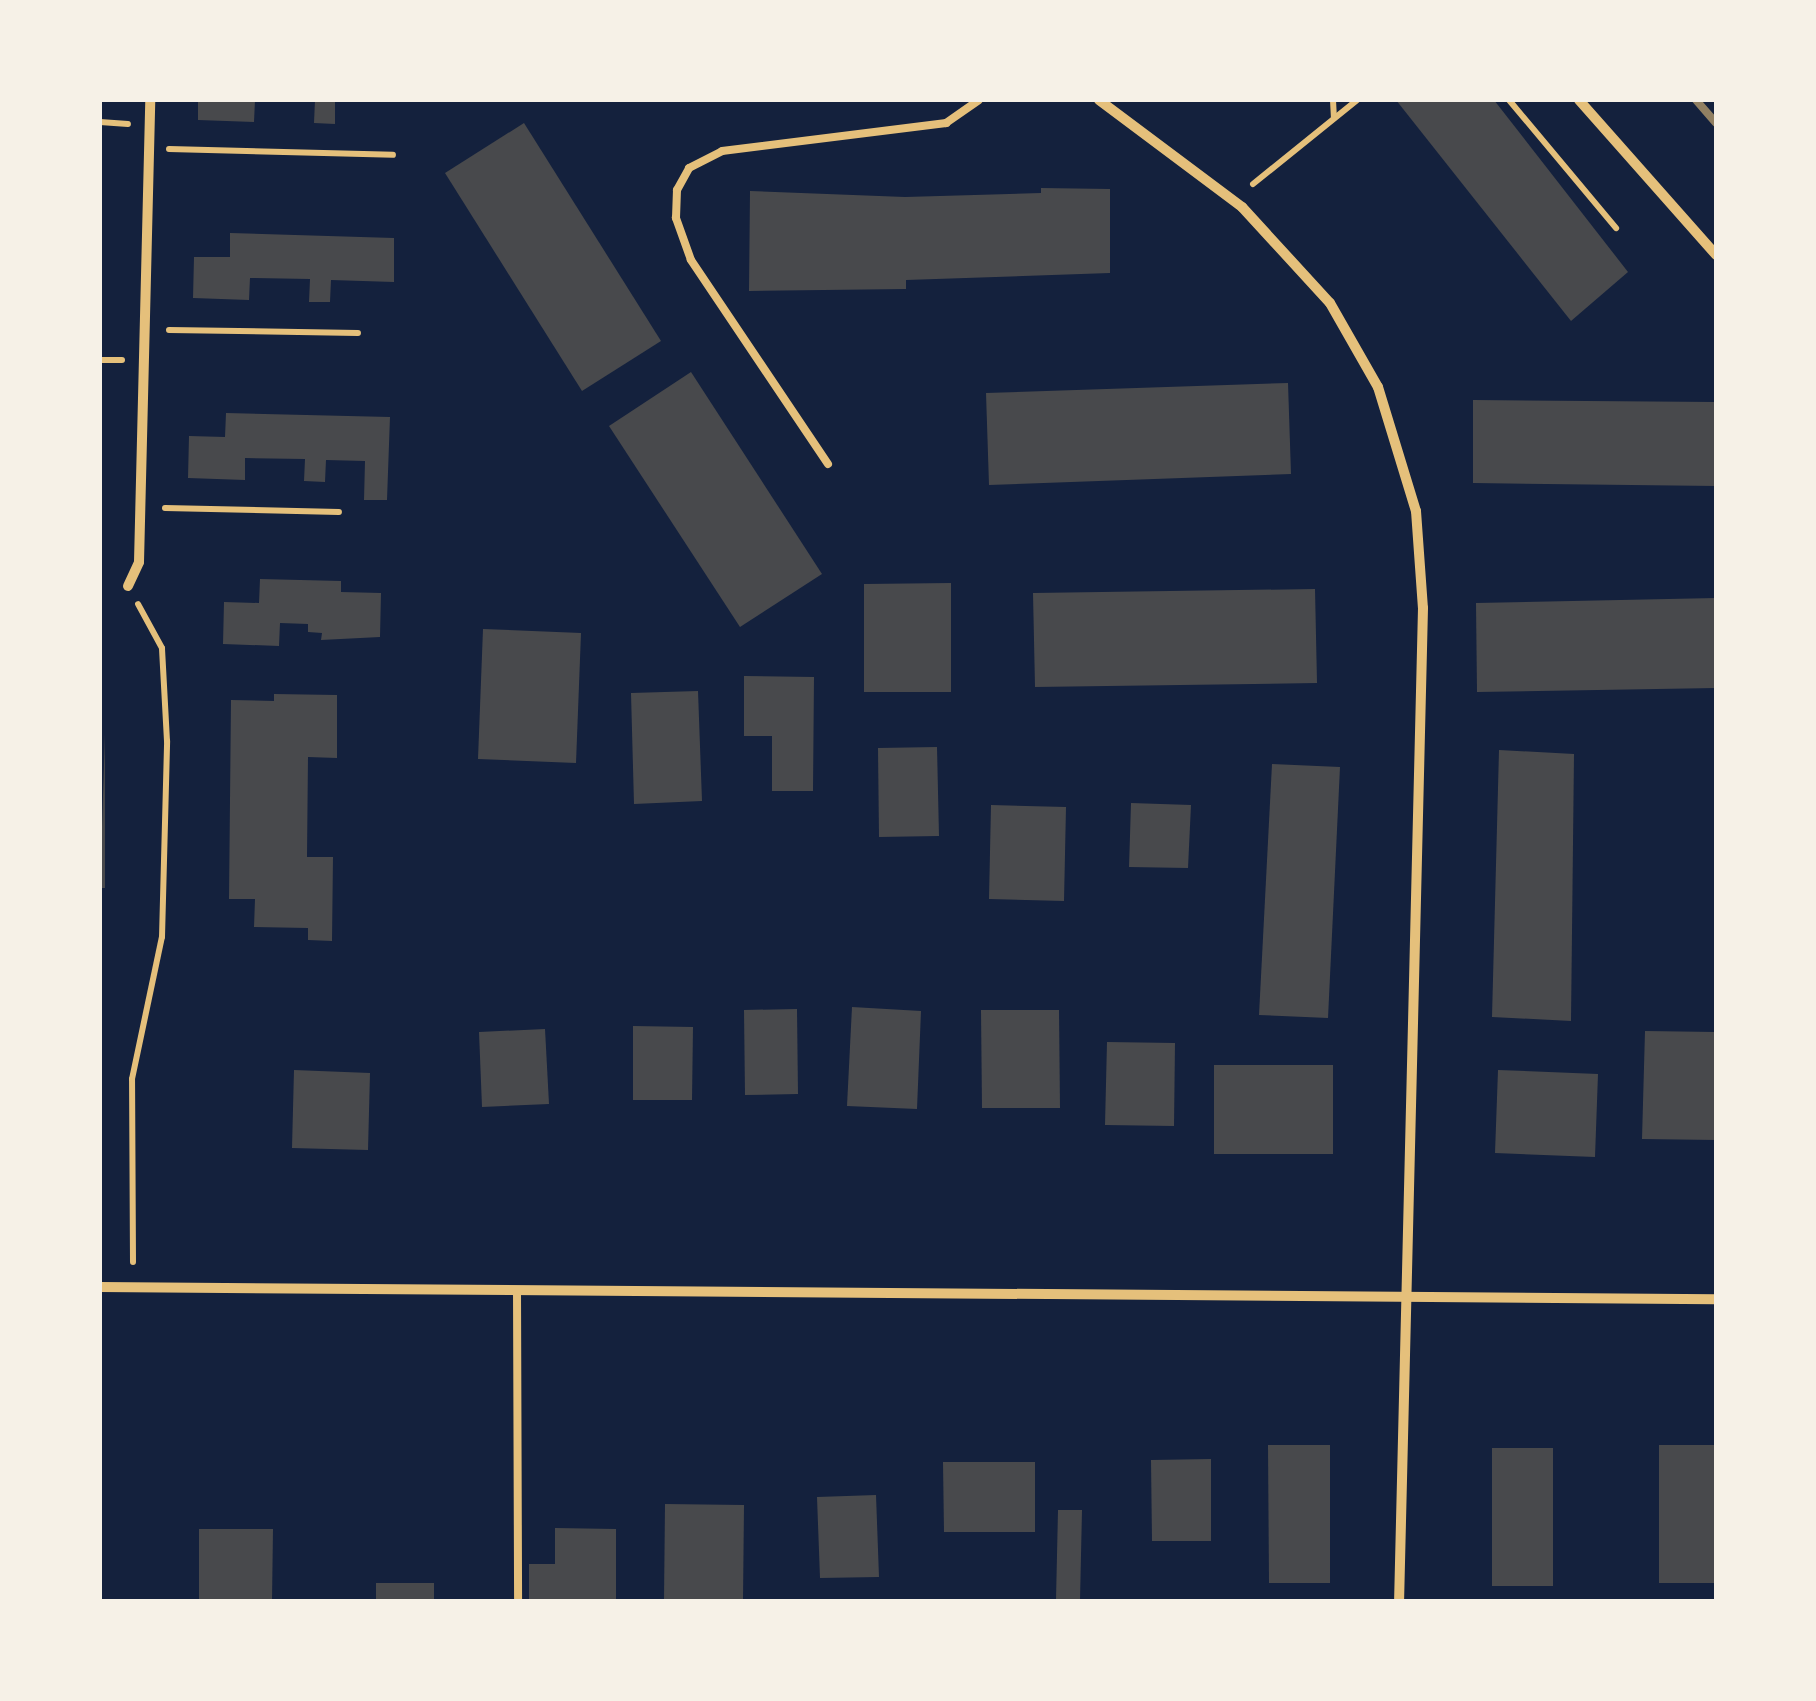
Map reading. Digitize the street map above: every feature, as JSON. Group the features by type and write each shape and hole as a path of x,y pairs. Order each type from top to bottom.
{"street":[{"path":"128,586 139,562 150,100"},
{"path":"1099,100 1234,200 1289,252 1348,330 1390,417 1416,511 1423,608 1399,1601"},
{"path":"1579,100 1716,255"},
{"path":"100,1287 133,1284 1716,1299"}],"lane":[{"path":"828,464 691,260 676,218 677,190 689,168 722,151 946,123 979,100"},
{"path":"518,1290 518,1601"}],"path":[{"path":"1333,100 1334,119"},
{"path":"1234,200 1357,100"},
{"path":"1508,100 1616,228"},
{"path":"148,149 393,156"},
{"path":"144,330 358,334"},
{"path":"140,507 339,512"},
{"path":"128,586 162,648 167,741 162,936 132,1079 133,1284"}],"building":[{"path":"198,100 255,100 254,122 198,120"},
{"path":"315,100 335,100 335,124 314,123"},
{"path":"1396,100 1494,100 1628,272 1571,321"},
{"path":"524,123 661,341 582,391 445,173"},
{"path":"1041,188 1110,189 1110,273 906,280 906,289 749,291 750,191 905,197 1041,193"},
{"path":"230,233 394,238 394,282 331,280 330,302 309,302 310,279 250,278 249,300 193,298 194,257 230,257"},
{"path":"691,372 822,574 740,627 609,426"},
{"path":"1288,383 1291,474 989,485 986,393"},
{"path":"1473,400 1716,402 1716,486 1473,483"},
{"path":"226,413 390,417 387,500 364,500 365,461 326,460 325,482 304,481 305,459 245,458 245,480 188,478 189,436 225,437"},
{"path":"260,579 341,581 341,592 381,593 380,637 321,640 322,633 308,632 308,624 280,623 279,646 223,644 224,602 259,603"},
{"path":"951,583 951,692 864,692 864,584"},
{"path":"1315,589 1317,683 1035,687 1033,593"},
{"path":"1716,598 1716,688 1477,692 1476,603"},
{"path":"483,629 581,633 576,763 478,759"},
{"path":"744,676 814,677 813,791 772,791 772,736 744,736"},
{"path":"698,691 702,801 634,804 631,693"},
{"path":"274,694 337,695 337,758 308,757 307,857 333,857 332,941 308,940 308,928 254,927 255,899 229,899 231,700 274,701"},
{"path":"105,734 105,888 100,888"},
{"path":"937,747 939,836 879,837 878,748"},
{"path":"1499,750 1574,754 1571,1021 1492,1017"},
{"path":"1272,764 1340,767 1328,1018 1259,1015"},
{"path":"1131,803 1191,805 1188,868 1129,867"},
{"path":"991,805 1066,807 1064,901 989,899"},
{"path":"852,1007 921,1011 917,1109 847,1106"},
{"path":"797,1009 798,1094 745,1095 744,1010"},
{"path":"981,1010 1059,1010 1060,1108 982,1108"},
{"path":"633,1026 693,1027 692,1100 633,1100"},
{"path":"545,1029 549,1104 482,1107 479,1032"},
{"path":"1645,1031 1716,1032 1716,1140 1642,1139"},
{"path":"1107,1042 1175,1043 1174,1126 1105,1125"},
{"path":"1214,1065 1333,1065 1333,1154 1214,1154"},
{"path":"294,1070 370,1073 368,1150 292,1148"},
{"path":"1498,1070 1598,1074 1595,1157 1495,1153"},
{"path":"1268,1445 1330,1445 1330,1583 1269,1583"},
{"path":"1659,1445 1716,1445 1716,1583 1659,1583"},
{"path":"1492,1448 1553,1448 1553,1586 1492,1586"},
{"path":"1211,1459 1211,1541 1152,1541 1151,1460"},
{"path":"943,1462 1035,1462 1035,1532 944,1532"},
{"path":"876,1495 879,1577 820,1578 817,1497"},
{"path":"665,1504 744,1505 743,1601 664,1601"},
{"path":"1058,1510 1082,1510 1080,1601 1056,1600"},
{"path":"555,1528 616,1529 616,1601 529,1601 529,1564 555,1564"},
{"path":"199,1529 273,1529 272,1601 199,1601"},
{"path":"376,1583 434,1583 434,1601 376,1601"}],"railway":[{"path":"1696,100 1716,123"}]}
